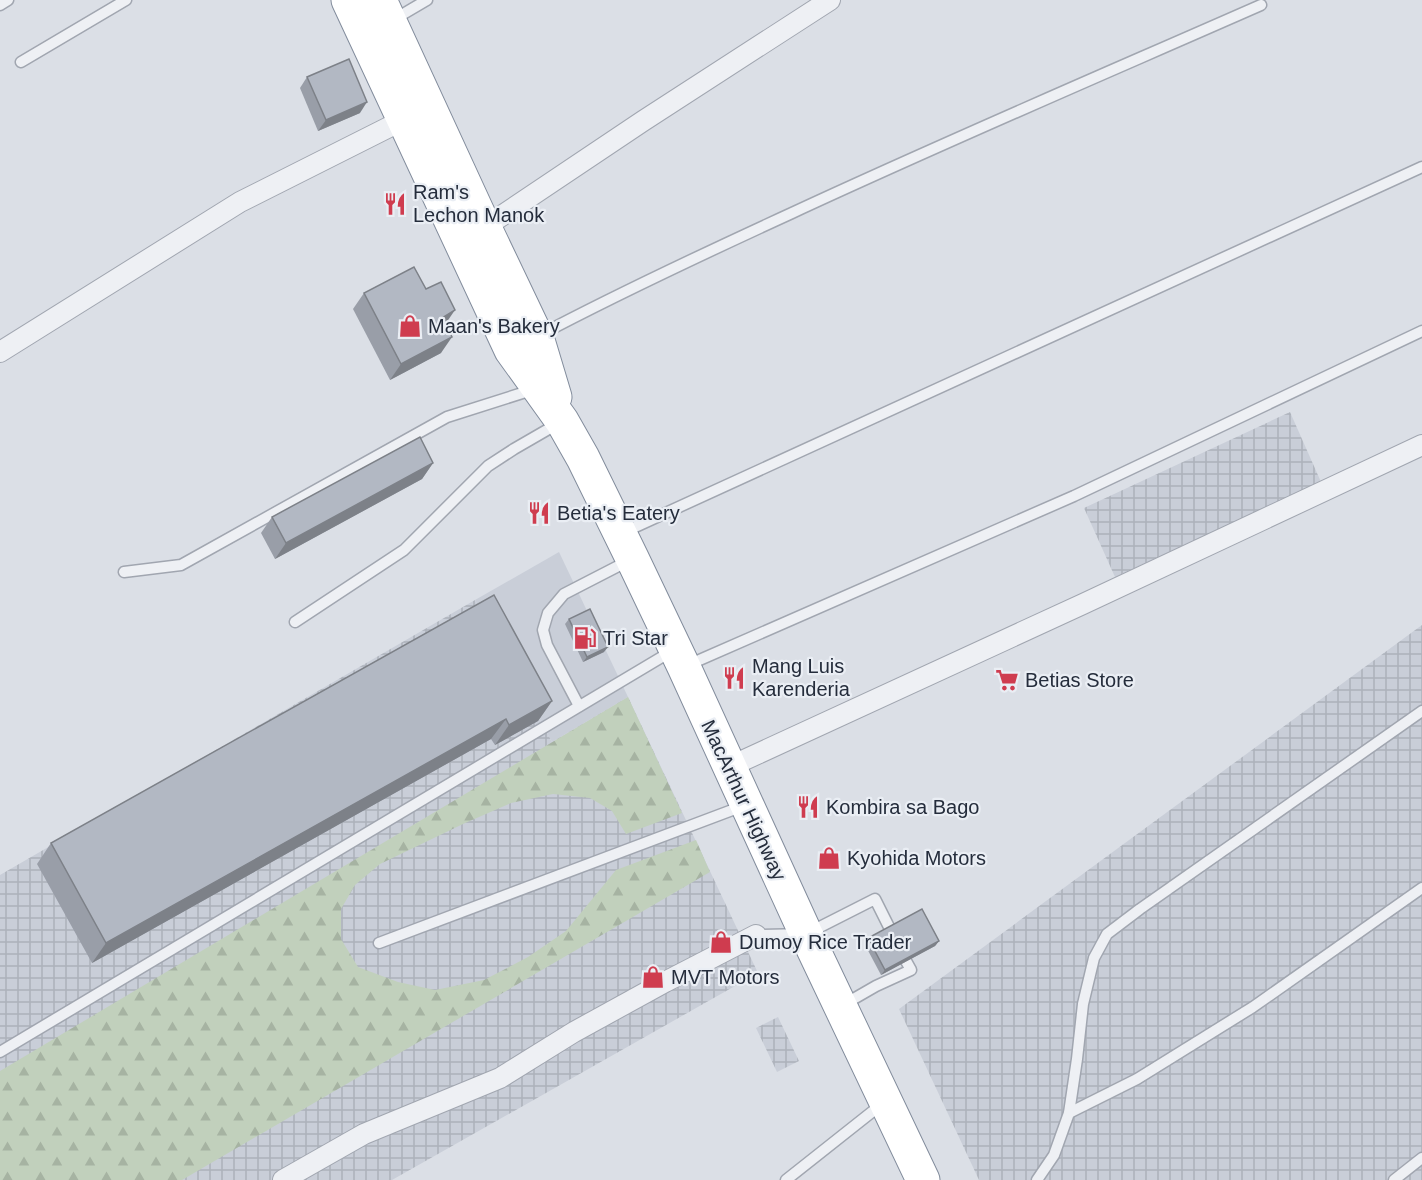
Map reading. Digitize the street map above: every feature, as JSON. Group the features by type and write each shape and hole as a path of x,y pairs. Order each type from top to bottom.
{"highway":[{"name":"MacArthur Highway","path":"348,0 404,120 537,336 562,421"},
{"name":"MacArthur Highway","path":"385,11 473,235 511,350 562,421 583,458 680,658 806,934 923,1180"}],"street":[{"path":"473,235 830,0"},
{"path":"0,352 240,202 404,120"},
{"path":"729,767 1422,445"},
{"path":"283,1180 364,1134 500,1078 574,1032 756,935"}],"lane":[{"path":"0,5 8,0"},
{"path":"21,62 126,0"},
{"path":"385,11 427,0"},
{"path":"537,336 699,256 866,179 1261,5"},
{"path":"579,706 547,645 543,630 548,613 564,594 626,546 1422,167"},
{"path":"0,1052 579,706 680,658 1074,496 1422,331"},
{"path":"124,572 181,565 447,417 538,388"},
{"path":"295,622 404,550 488,466 562,421"},
{"path":"1037,1180 1053,1155 1069,1113 1083,1004 1094,958 1107,934 1149,902 1422,711"},
{"path":"379,943 747,805"},
{"path":"1069,1113 1137,1079 1253,1007 1422,888"},
{"path":"756,935 806,934 875,899 890,929"},
{"path":"841,1006 910,970 906,961"},
{"path":"786,1180 886,1101"},
{"path":"1394,1180 1422,1158"}],"shaded area":[{"path":"1290,412 1321,482 1115,577 1084,508"},
{"path":"559,552 628,697 552,742 475,600"},
{"path":"475,600 552,742 628,697 758,973 392,1180 0,1180 0,875"},
{"path":"1422,625 1422,1180 979,1180 899,1009"},
{"path":"778,1017 799,1061 777,1072 756,1028"}],"green space":[{"path":"628,697 682,813 626,834 612,811 590,798 553,794 511,803 380,864 355,885 341,909 341,939 358,967 398,982 435,990 484,980 528,957 566,931 616,870 696,840 710,872 182,1180 0,1180 0,1071"}],"building":[{"path":"349,59 367,102 326,120 307,77"},
{"path":"414,267 426,289 441,282 455,310 442,318 452,337 401,364 364,293"},
{"path":"420,437 433,463 286,543 272,517"},
{"path":"494,595 552,701 509,725 506,719 106,943 51,843"},
{"name":"Tri Star","path":"590,609 608,647 587,657 569,619"},
{"path":"922,909 939,941 885,970 868,938"}],"place":[{"name":"Ram's Lechon Manok","path":"395,204"},
{"name":"Maan's Bakery","path":"410,326"},
{"name":"Betia's Eatery","path":"539,513"},
{"name":"Tri Star","path":"585,638"},
{"name":"Mang Luis Karenderia","path":"734,678"},
{"name":"Betias Store","path":"1007,680"},
{"name":"Kombira sa Bago","path":"808,807"},
{"name":"Kyohida Motors","path":"829,858"},
{"name":"Dumoy Rice Trader","path":"721,942"},
{"name":"MVT Motors","path":"653,977"}]}
